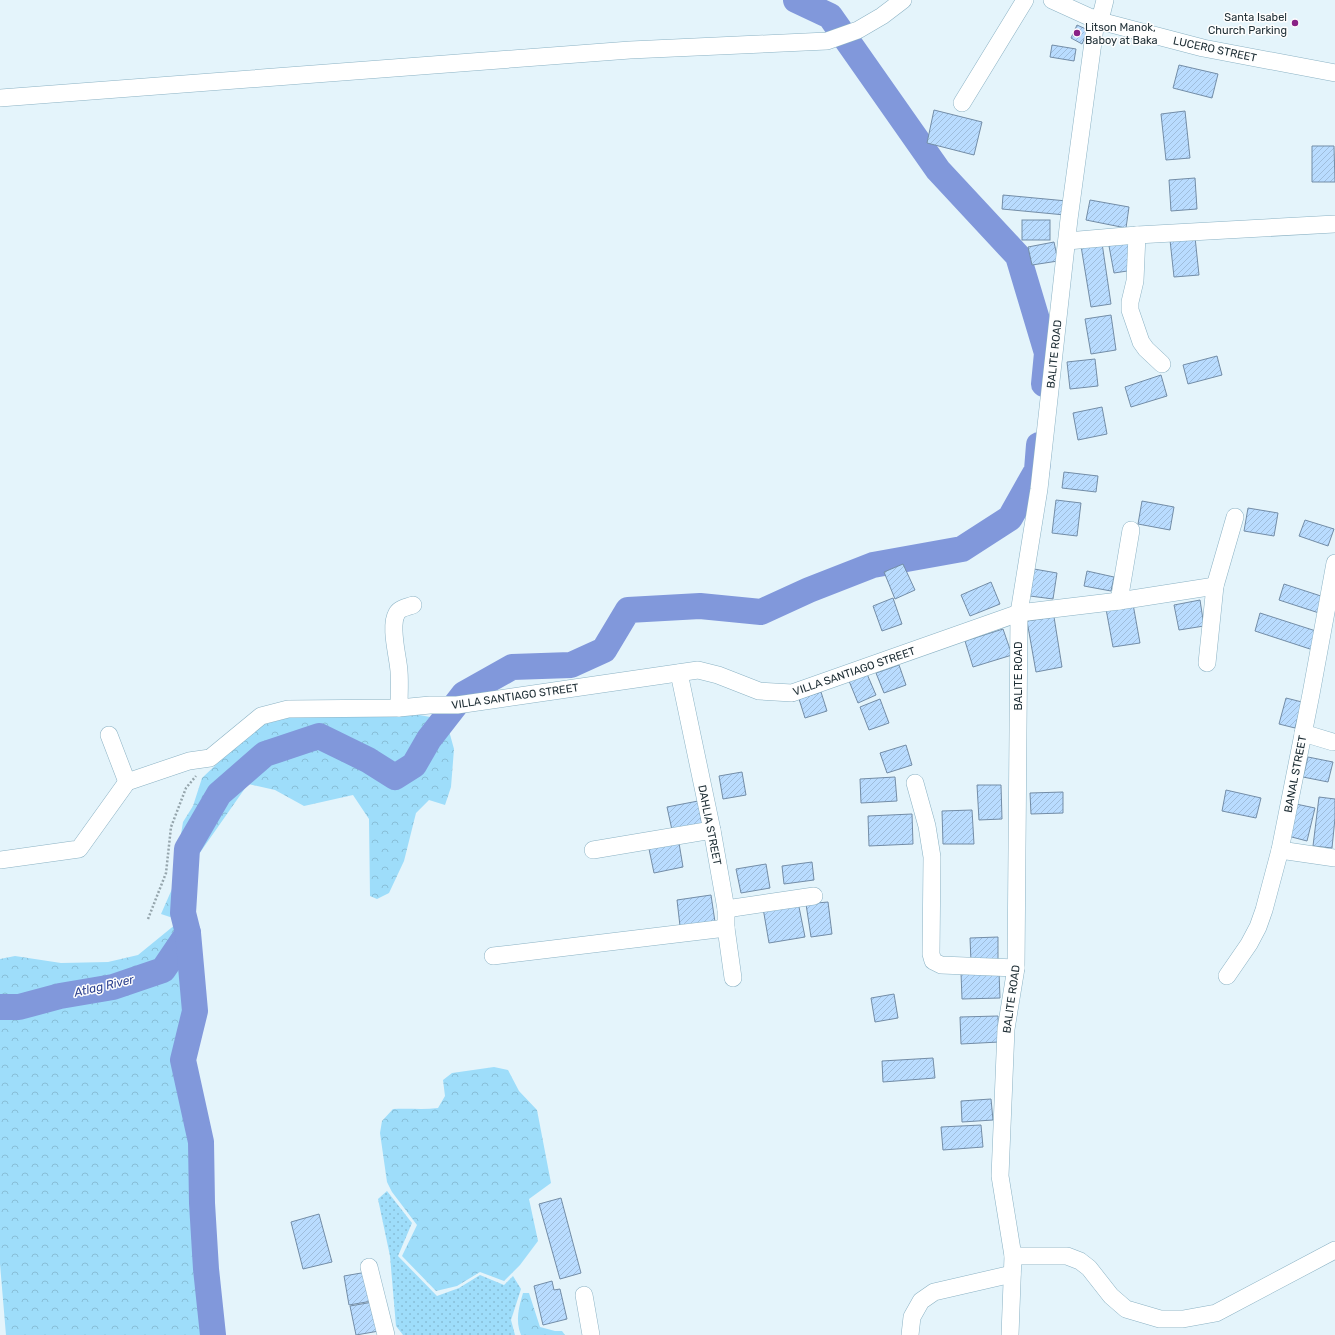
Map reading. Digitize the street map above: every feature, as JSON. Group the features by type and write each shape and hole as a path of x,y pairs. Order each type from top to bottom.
{"street":[{"path":"0,98 630,50 827,41 858,30 882,16 903,0"},
{"path":"962,103 1025,0"},
{"name":"LUCERO STREET","path":"1052,0 1096,20 1203,48 1335,73"},
{"path":"1096,20 1102,12 1106,0"},
{"name":"BALITE ROAD","path":"1010,1335 1013,1256 1000,1176 1006,1029 1016,968 1019,614 1038,497 1067,241 1096,20"},
{"path":"1067,241 1137,234 1335,224"},
{"path":"1137,234 1135,281 1130,302 1130,310 1141,342 1146,349 1162,364"},
{"path":"1207,663 1216,586 1235,517"},
{"path":"1119,601 1132,530"},
{"name":"BANAL STREET","path":"1227,976 1249,944 1258,927 1280,850 1335,563"},
{"name":"VILLA SANTIAGO STREET","path":"210,758 261,716 288,710 399,708 430,705 457,705 698,670 718,674 759,691 792,693 1019,614 1119,601 1216,586"},
{"path":"399,708 399,671 394,632 394,619 402,608 413,605"},
{"name":"DAHLIA STREET","path":"679,673 712,830 726,909 726,928 733,978"},
{"path":"1303,733 1333,742"},
{"path":"109,735 127,782"},
{"path":"0,860 79,849 127,782 189,761 210,758"},
{"path":"915,783 927,826 932,858 931,954 933,961 942,965 1016,968"},
{"path":"593,850 712,830"},
{"path":"1280,850 1335,858"},
{"path":"726,909 814,896"},
{"path":"493,956 726,928"},
{"path":"1013,1256 1067,1256 1080,1261 1089,1268 1111,1296 1126,1309 1160,1318 1183,1319 1216,1313 1335,1250"},
{"path":"369,1267 386,1335"},
{"path":"910,1335 912,1317 918,1306 934,1292 1012,1274"},
{"path":"584,1295 591,1335"}],"path":[{"path":"148,919 166,874 171,827 186,788 210,758"}],"green space":[{"path":"409,713 446,720 454,749 451,787 445,805 429,800 416,813 404,861 389,893 377,899 370,896 369,819 353,795 304,806 275,790 248,784 199,854 195,899 190,901 190,908 170,917 161,914 172,889 183,822 193,806 202,778 250,735 265,724 291,717"},
{"path":"192,919 204,1006 193,1057 223,1335 6,1335 0,1264 0,959 15,956 61,963 108,962 138,955 176,924"},
{"path":"494,1067 508,1070 519,1091 537,1110 551,1183 529,1199 538,1241 520,1265 504,1281 480,1272 457,1286 436,1291 402,1256 417,1225 392,1192 387,1182 380,1133 382,1121 393,1109 438,1108 445,1096 443,1080 452,1073"},
{"path":"387,1191 412,1223 398,1256 437,1296 459,1288 480,1275 504,1285 513,1276 521,1289 511,1320 515,1335 403,1335 396,1326 390,1256 378,1199"},
{"path":"523,1293 529,1293 540,1327 555,1331 562,1331 565,1335 521,1335 518,1319"}],"building":[{"path":"1077,25 1088,30 1082,44 1071,38"},
{"path":"1052,45 1076,49 1074,61 1050,57"},
{"path":"1179,65 1218,74 1212,98 1173,88"},
{"path":"934,110 982,122 974,155 927,143"},
{"path":"1185,111 1190,158 1166,160 1161,114"},
{"path":"1312,146 1334,146 1335,182 1312,182"},
{"path":"1195,178 1197,209 1171,211 1169,180"},
{"path":"1003,195 1067,201 1065,215 1002,209"},
{"path":"1090,200 1129,207 1126,228 1086,220"},
{"path":"1022,220 1050,220 1050,240 1022,240"},
{"path":"1195,237 1199,275 1174,277 1170,240"},
{"path":"1054,242 1058,261 1032,265 1028,247"},
{"path":"1129,242 1134,270 1114,273 1109,246"},
{"path":"1102,243 1111,304 1091,307 1081,246"},
{"path":"1111,315 1116,350 1091,354 1085,319"},
{"path":"1217,356 1222,375 1188,384 1183,365"},
{"path":"1095,359 1098,386 1070,389 1067,362"},
{"path":"1161,375 1167,396 1131,407 1125,387"},
{"path":"1102,407 1107,434 1078,440 1073,413"},
{"path":"1064,472 1098,476 1096,492 1062,488"},
{"path":"1056,500 1081,503 1077,536 1052,533"},
{"path":"1142,501 1174,507 1170,530 1138,524"},
{"path":"1248,508 1278,513 1274,536 1244,531"},
{"path":"1305,520 1334,529 1328,546 1299,536"},
{"path":"903,564 915,590 895,599 884,572"},
{"path":"1034,569 1057,573 1053,599 1030,596"},
{"path":"1087,571 1114,577 1111,591 1084,586"},
{"path":"991,582 1000,604 970,616 961,595"},
{"path":"1284,584 1324,597 1319,613 1279,600"},
{"path":"893,598 902,624 882,631 873,606"},
{"path":"1200,600 1204,626 1179,630 1174,605"},
{"path":"1133,604 1140,643 1113,647 1106,609"},
{"path":"1260,613 1319,632 1313,650 1255,631"},
{"path":"1054,617 1062,667 1036,672 1027,621"},
{"path":"1003,629 1012,655 973,667 965,641"},
{"path":"899,665 906,685 884,693 876,673"},
{"path":"867,674 876,695 858,703 849,681"},
{"path":"821,692 827,711 805,718 799,699"},
{"path":"1286,698 1302,702 1295,728 1279,724"},
{"path":"880,699 889,723 869,730 860,707"},
{"path":"906,745 912,765 887,773 880,753"},
{"path":"1308,757 1333,762 1328,782 1303,777"},
{"path":"742,772 746,795 723,799 719,776"},
{"path":"895,777 897,801 861,803 860,779"},
{"path":"977,785 1001,785 1002,819 979,820"},
{"path":"1226,790 1261,798 1256,818 1222,811"},
{"path":"1063,792 1063,813 1031,814 1030,793"},
{"path":"1319,797 1335,799 1332,848 1313,846"},
{"path":"698,801 702,825 672,830 667,807"},
{"path":"1296,804 1315,808 1307,841 1288,836"},
{"path":"972,810 974,844 943,844 942,811"},
{"path":"912,814 913,844 869,846 868,816"},
{"path":"679,843 683,867 654,873 649,849"},
{"path":"812,862 814,880 784,884 782,866"},
{"path":"766,864 770,888 741,893 736,869"},
{"path":"711,895 715,922 680,926 677,900"},
{"path":"798,902 805,937 769,943 763,908"},
{"path":"828,902 832,934 811,937 806,904"},
{"path":"998,937 998,961 971,962 970,938"},
{"path":"999,972 1000,998 962,999 961,973"},
{"path":"894,994 898,1018 875,1022 871,998"},
{"path":"998,1016 999,1042 961,1044 960,1017"},
{"path":"933,1058 935,1078 883,1082 882,1061"},
{"path":"991,1099 993,1120 962,1122 961,1101"},
{"path":"981,1125 983,1147 943,1150 941,1127"},
{"path":"561,1198 581,1273 560,1279 539,1204"},
{"path":"319,1214 332,1262 303,1269 291,1222"},
{"path":"367,1272 372,1301 349,1305 344,1276"},
{"path":"552,1281 554,1290 560,1289 567,1319 543,1325 534,1286"},
{"path":"373,1302 379,1331 356,1335 350,1306"}],"waterway":[{"path":"796,0 830,16 938,170 1018,256 1047,353 1044,384"},
{"path":"213,1335 206,1269 202,1203 201,1142 183,1060 195,1011 188,933 183,913 187,849 219,794 265,754 319,736 368,760 395,777 414,765 429,739 464,694 512,667 571,665 604,650 628,610 700,606 761,612 809,590 873,565 962,549 1010,518 1037,470 1039,445"},
{"name":"Atlag River","path":"0,1007 19,1007 60,996 113,987 163,970 188,933"}],"place":[{"name":"Santa Isabel Church Parking","path":"1295,23"},
{"name":"Litson Manok, Baboy at Baka","path":"1077,33"}]}
